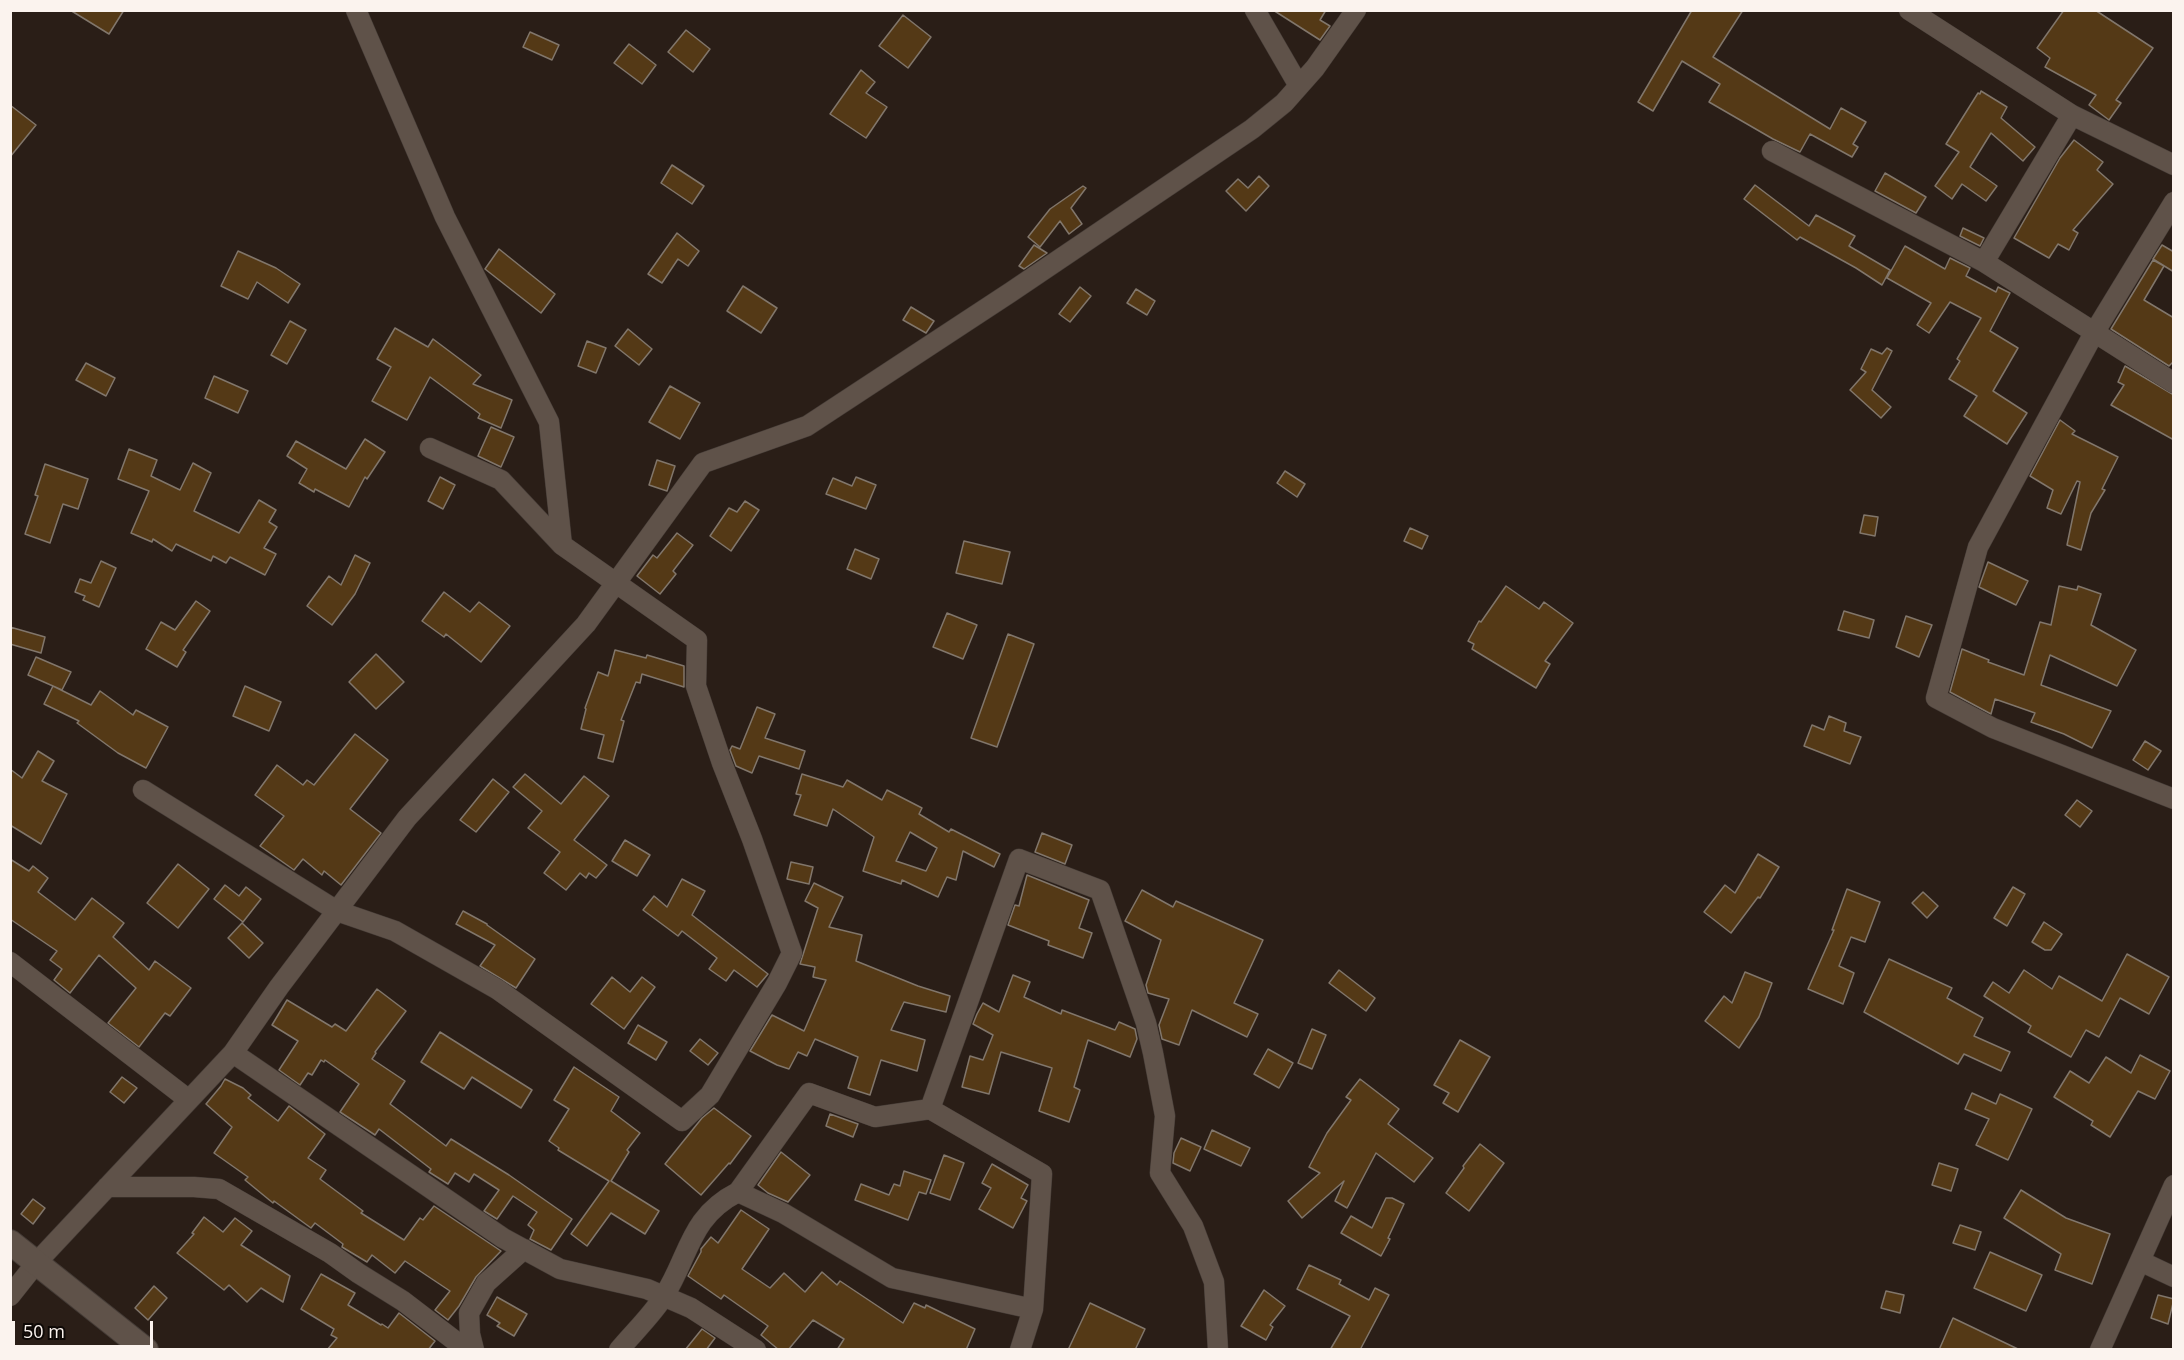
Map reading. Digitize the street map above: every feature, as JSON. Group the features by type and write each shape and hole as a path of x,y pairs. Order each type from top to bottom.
{"street":[{"path":"356,10 445,217 549,422 562,544"},
{"path":"1255,10 1299,86"},
{"path":"10,1296 37,1262 233,1053 407,818 586,624 703,463 807,426 1252,129 1284,103 1315,68 1356,10"},
{"path":"1909,10 2073,115 2174,165"},
{"path":"1984,262 2073,115"},
{"path":"1772,151 1984,262 2174,383"},
{"path":"2174,202 2094,333 1978,547 1936,698 1993,728 2174,799"},
{"path":"143,790 337,911 395,931 497,989 682,1121 710,1095 777,983 792,953 696,686 697,640 562,544 501,480 430,448"},
{"path":"930,1109 1019,859 1100,890 1146,1023 1153,1053 1165,1116 1160,1173 1192,1226 1214,1282 1218,1350"},
{"path":"10,962 189,1100"},
{"path":"233,1053 503,1238 524,1250 561,1269 647,1289 692,1308 756,1350"},
{"path":"619,1350 664,1296 686,1248 708,1213 723,1200 738,1192 809,1093 875,1117 930,1109 1042,1174 1033,1309 1020,1350"},
{"path":"2100,1350 2174,1185"},
{"path":"107,1187 219,1189 330,1253 403,1301 467,1350"},
{"path":"738,1192 783,1213 892,1278 1033,1309"},
{"path":"10,1242 146,1350"},
{"path":"474,1350 470,1334 469,1313 486,1283 524,1250"},
{"path":"2140,1261 2174,1277"}],"building":[{"path":"70,10 124,10 109,34"},
{"path":"1273,10 1326,10 1320,20 1330,26 1320,40"},
{"path":"1692,10 1743,10 1713,57 1830,129 1841,108 1866,122 1853,144 1858,147 1852,157 1810,134 1800,152 1773,139 1709,102 1720,84 1682,61 1653,111 1638,102"},
{"path":"2064,10 2095,10 2153,48 2116,100 2121,103 2109,120 2089,105 2096,95 2045,67 2050,58 2037,48"},
{"path":"903,15 931,37 908,68 879,46"},
{"path":"686,30 710,49 693,72 668,52"},
{"path":"530,32 559,45 552,60 523,47"},
{"path":"629,44 656,65 642,84 614,63"},
{"path":"861,70 875,82 866,93 887,107 866,138 830,114"},
{"path":"1981,91 2007,107 2001,118 2035,147 2023,161 1991,133 1970,167 1997,186 1986,201 1962,184 1952,199 1935,186 1959,152 1946,144"},
{"path":"10,105 36,125 10,157"},
{"path":"2074,140 2103,162 2097,170 2113,184 2073,230 2078,233 2069,250 2058,244 2049,258 2014,238 2060,158"},
{"path":"672,165 704,186 692,204 661,183"},
{"path":"1885,173 1926,197 1916,213 1875,191"},
{"path":"1259,176 1269,186 1246,211 1226,191 1238,179 1248,188"},
{"path":"1755,185 1809,226 1816,215 1855,236 1849,246 1890,270 1882,285 1800,237 1797,240 1744,199"},
{"path":"1083,186 1086,188 1071,208 1082,224 1069,234 1060,221 1040,247 1028,237 1050,209"},
{"path":"1963,228 1984,238 1980,246 1960,236"},
{"path":"677,233 699,251 688,266 678,259 662,283 648,274"},
{"path":"1034,245 1047,253 1024,269 1019,266"},
{"path":"2162,245 2174,252 2174,272 2153,259"},
{"path":"1905,246 1945,269 1950,258 1970,268 1966,276 1996,292 1998,287 2010,293 1990,331 2018,348 1993,391 2027,413 2007,444 1964,416 1977,396 1949,379 1960,361 1957,359 1981,318 1950,302 1929,333 1917,325 1931,303 1887,278"},
{"path":"499,249 555,294 541,313 485,269"},
{"path":"238,251 276,268 300,284 288,303 257,282 248,299 221,286"},
{"path":"2153,260 2164,266 2144,300 2174,318 2174,361 2169,366 2111,329"},
{"path":"743,286 777,308 761,333 727,311"},
{"path":"1080,287 1091,296 1070,322 1059,314"},
{"path":"1136,289 1155,301 1147,315 1127,303"},
{"path":"911,307 934,321 926,333 903,320"},
{"path":"290,321 306,330 287,364 271,355"},
{"path":"395,328 428,347 433,339 481,375 473,384 512,400 501,428 478,418 480,414 430,377 407,420 372,401 391,367 377,359"},
{"path":"628,329 652,349 639,365 615,346"},
{"path":"587,341 606,348 596,373 578,366"},
{"path":"1887,348 1892,351 1872,390 1891,407 1881,418 1850,390 1866,372 1861,369 1871,349 1882,354"},
{"path":"86,363 115,378 106,396 76,380"},
{"path":"2125,366 2174,395 2174,440 2111,405 2124,385 2118,382"},
{"path":"214,376 248,391 238,413 205,398"},
{"path":"670,386 700,403 680,439 649,422"},
{"path":"2060,420 2075,431 2072,434 2118,457 2102,489 2105,490 2091,513 2081,550 2067,545 2080,482 2077,481 2061,514 2047,508 2053,490 2030,476"},
{"path":"491,427 514,437 501,467 478,456"},
{"path":"365,439 385,452 367,479 365,477 349,507 299,483 307,469 287,456 296,441 346,469"},
{"path":"129,449 157,460 151,476 180,490 193,463 211,473 194,511 239,533 259,500 276,510 269,522 277,527 264,548 276,554 265,575 230,557 226,563 213,556 211,561 176,544 172,551 153,539 152,542 131,533 149,491 118,479"},
{"path":"657,460 675,466 667,491 649,485"},
{"path":"45,464 88,479 78,509 63,504 50,543 25,534 38,496 35,495"},
{"path":"1285,471 1305,484 1297,497 1277,483"},
{"path":"440,477 455,485 443,509 428,501"},
{"path":"856,477 876,485 866,509 826,494 833,478 852,486"},
{"path":"745,501 759,510 731,551 710,536 729,508 737,512"},
{"path":"1864,515 1878,517 1875,536 1860,533"},
{"path":"1410,528 1428,536 1422,549 1404,541"},
{"path":"677,533 693,545 673,571 676,574 660,594 637,576 653,555 657,558"},
{"path":"964,541 1010,552 1002,584 956,573"},
{"path":"855,549 879,559 871,579 847,569"},
{"path":"355,555 370,563 355,594 332,625 307,606 329,576 341,585"},
{"path":"101,561 116,568 99,607 83,600 85,596 75,592 80,579 91,583"},
{"path":"1988,562 2028,581 2016,605 1979,587"},
{"path":"1506,586 1539,609 1544,602 1573,623 1545,661 1550,664 1536,688 1472,649 1474,644 1468,641 1479,621 1481,622"},
{"path":"2059,586 2077,590 2078,586 2101,594 2091,625 2136,650 2117,686 2050,655 2041,685 2111,711 2092,748 2064,734 2031,722 2035,713 1995,699 1991,714 1950,692 1962,649 1989,660 1988,662 2024,675 2040,622 2051,625"},
{"path":"444,592 470,612 479,602 510,626 481,662 446,634 444,637 422,621"},
{"path":"196,601 210,611 183,650 186,652 177,667 146,649 161,622 175,630"},
{"path":"1844,611 1874,620 1869,638 1838,630"},
{"path":"947,613 977,625 963,659 933,647"},
{"path":"1906,616 1932,625 1919,657 1896,647"},
{"path":"10,627 45,637 41,653 10,644"},
{"path":"1008,634 1034,644 997,747 971,738"},
{"path":"615,650 646,658 647,655 684,666 684,687 642,674 640,683 636,682 621,720 624,721 613,762 598,758 604,735 581,729 585,708 598,672 608,676"},
{"path":"376,654 404,682 376,709 349,682"},
{"path":"36,657 71,672 62,690 28,675"},
{"path":"53,686 91,705 100,691 133,715 136,710 168,727 146,768 118,753 77,723 79,721 44,704"},
{"path":"245,686 281,702 269,731 233,716"},
{"path":"757,707 775,714 765,738 805,751 799,769 759,756 752,773 736,766 730,750 732,746 740,749"},
{"path":"1829,716 1846,723 1844,731 1861,737 1850,764 1804,746 1812,725 1824,730"},
{"path":"355,734 388,760 350,809 381,833 341,885 324,871 322,875 303,859 294,870 260,846 284,816 255,795 277,765 303,785 307,780 314,785"},
{"path":"2145,741 2161,751 2148,770 2133,760"},
{"path":"38,751 54,761 42,781 67,794 41,844 10,825 10,769 22,778"},
{"path":"525,774 561,804 584,776 609,796 574,840 607,865 596,878 589,873 586,878 580,873 566,890 544,873 560,852 528,828 542,811 513,787"},
{"path":"802,774 843,787 847,780 882,800 887,790 922,808 919,814 949,832 951,829 1000,854 994,867 963,851 956,880 947,877 938,897 902,880 901,884 863,871 874,837 833,809 827,826 794,815 801,795 796,794","holes":["910,832 937,848 926,871 896,861"]},
{"path":"493,779 509,792 476,832 460,820"},
{"path":"2077,800 2092,811 2080,827 2065,815"},
{"path":"1042,833 1072,845 1065,864 1035,852"},
{"path":"625,840 650,855 637,876 612,861"},
{"path":"1758,854 1779,867 1760,898 1758,897 1731,933 1704,912 1725,885 1735,893"},
{"path":"10,859 29,871 33,866 48,878 38,892 75,920 92,898 124,923 113,937 149,970 155,961 191,988 170,1016 165,1013 139,1047 108,1023 136,988 99,955 70,993 54,980 62,969 50,960 57,951 10,919"},
{"path":"791,862 813,867 809,884 787,879"},
{"path":"178,864 209,889 178,928 147,903"},
{"path":"1027,875 1089,900 1079,928 1092,933 1083,958 1048,945 1049,941 1008,925 1015,905 1019,906"},
{"path":"682,879 705,891 692,915 768,974 757,987 734,970 726,981 709,969 717,958 682,931 678,936 643,910 654,896 667,907"},
{"path":"814,883 843,897 829,927 862,935 856,961 950,996 946,1012 904,1002 891,1030 925,1040 917,1071 881,1060 870,1095 848,1088 858,1057 815,1039 807,1056 798,1052 789,1069 750,1051 772,1015 804,1031 826,980 813,977 815,967 800,964 818,908 805,901"},
{"path":"225,885 239,896 246,887 261,899 243,922 214,899"},
{"path":"2013,887 2025,894 2007,926 1994,918"},
{"path":"1847,889 1880,902 1865,942 1851,937 1839,966 1854,973 1843,1004 1808,989 1834,930 1832,930"},
{"path":"1142,890 1173,907 1176,901 1263,940 1234,1003 1258,1014 1247,1037 1192,1010 1179,1045 1162,1039 1159,1025 1169,999 1148,993 1146,985 1161,940 1125,921"},
{"path":"1923,892 1938,906 1927,918 1912,903"},
{"path":"463,911 487,924 535,959 516,988 480,966 495,945 456,924"},
{"path":"2044,922 2062,934 2051,950 2045,950 2032,942"},
{"path":"242,923 263,943 249,958 228,938"},
{"path":"2127,954 2169,977 2149,1014 2120,998 2099,1037 2086,1030 2071,1057 2028,1032 2031,1026 1984,996 1993,982 2009,993 2024,970 2052,989 2059,976 2102,1001"},
{"path":"1889,959 1952,988 1947,998 1983,1018 1974,1036 2010,1052 2001,1071 1964,1054 1958,1064 1864,1012"},
{"path":"1339,970 1375,998 1366,1011 1329,983"},
{"path":"1745,972 1772,983 1759,1017 1739,1048 1705,1021 1724,996 1732,1003"},
{"path":"1013,975 1030,982 1024,997 1061,1014 1062,1010 1115,1030 1119,1022 1135,1029 1137,1039 1130,1057 1088,1040 1074,1087 1080,1090 1069,1122 1039,1111 1052,1068 1001,1052 989,1094 962,1087 970,1056 983,1060 993,1035 973,1024 977,1014 983,1003 999,1012"},
{"path":"612,977 630,992 642,977 655,987 624,1029 591,1004"},
{"path":"377,989 406,1011 372,1059 405,1081 390,1104 446,1146 451,1139 509,1175 572,1219 551,1250 530,1239 534,1230 528,1225 537,1212 513,1196 497,1219 484,1211 499,1190 474,1174 469,1182 455,1173 448,1184 429,1172 431,1169 379,1129 375,1135 340,1112 359,1084 325,1060 324,1062 321,1060 312,1075 308,1073 300,1085 279,1070 298,1041 272,1025 287,1000 332,1027 335,1024 346,1031"},
{"path":"638,1025 667,1042 656,1060 628,1043"},
{"path":"1312,1029 1326,1035 1312,1069 1298,1063"},
{"path":"440,1032 532,1090 521,1108 472,1077 464,1089 421,1062"},
{"path":"700,1039 718,1053 708,1065 690,1051"},
{"path":"1460,1040 1490,1057 1458,1112 1443,1103 1449,1093 1434,1085"},
{"path":"1268,1049 1293,1063 1279,1088 1254,1074"},
{"path":"2140,1055 2170,1071 2155,1099 2138,1091 2110,1137 2091,1125 2093,1121 2054,1097 2070,1071 2089,1083 2106,1057 2131,1073"},
{"path":"574,1067 619,1097 611,1111 640,1133 627,1150 629,1152 611,1181 659,1211 645,1234 611,1213 587,1246 571,1234 609,1181 558,1150 559,1148 549,1141 569,1109 554,1100"},
{"path":"122,1077 137,1088 124,1103 110,1092"},
{"path":"225,1079 243,1088 251,1095 248,1098 278,1121 289,1106 325,1134 308,1158 326,1170 320,1179 363,1211 361,1213 404,1240 420,1218 423,1220 434,1206 501,1251 476,1277 448,1320 435,1310 450,1291 405,1261 395,1273 372,1255 367,1262 342,1247 343,1244 315,1223 311,1228 274,1201 273,1203 245,1180 248,1177 214,1153 232,1127 206,1104"},
{"path":"1360,1079 1399,1109 1388,1124 1433,1158 1414,1182 1376,1153 1347,1208 1335,1201 1344,1181 1302,1218 1288,1201 1320,1173 1309,1167 1327,1133 1351,1100 1346,1097"},
{"path":"1972,1093 1996,1104 2000,1094 2032,1109 2008,1160 1976,1145 1989,1119 1965,1109"},
{"path":"714,1108 751,1136 730,1164 701,1195 665,1164 702,1118"},
{"path":"830,1114 858,1124 853,1137 826,1126"},
{"path":"1212,1130 1250,1148 1241,1166 1204,1149"},
{"path":"1181,1138 1201,1147 1190,1171 1173,1163 1174,1153"},
{"path":"1480,1144 1504,1163 1469,1211 1446,1193"},
{"path":"781,1152 810,1175 788,1202 768,1193 758,1185"},
{"path":"944,1155 964,1163 950,1200 930,1193"},
{"path":"1939,1163 1958,1169 1951,1191 1932,1185"},
{"path":"992,1164 1028,1185 1021,1198 1027,1201 1013,1228 979,1209 991,1188 982,1183"},
{"path":"904,1171 931,1180 926,1194 919,1192 908,1220 855,1200 861,1184 889,1195 894,1184 900,1186"},
{"path":"2021,1190 2066,1218 2110,1234 2092,1284 2055,1270 2061,1254 2004,1218"},
{"path":"1386,1198 1392,1198 1404,1204 1381,1256 1341,1233 1351,1216 1372,1228"},
{"path":"33,1199 45,1208 33,1224 21,1214"},
{"path":"741,1210 769,1229 742,1269 770,1288 784,1273 805,1292 822,1272 837,1285 840,1281 903,1323 914,1303 925,1308 926,1305 975,1329 966,1350 837,1350 844,1339 813,1320 788,1350 779,1350 761,1335 768,1326 724,1295 721,1299 688,1276 701,1249 711,1237 718,1243"},
{"path":"204,1217 223,1232 235,1218 252,1231 241,1245 290,1276 283,1302 261,1288 247,1302 229,1285 224,1290 177,1253 194,1234 192,1233"},
{"path":"1960,1225 1981,1232 1975,1250 1953,1243"},
{"path":"1990,1252 2042,1275 2026,1311 1974,1288"},
{"path":"1309,1265 1341,1280 1339,1284 1369,1300 1375,1288 1389,1295 1360,1350 1330,1350 1350,1316 1297,1289"},
{"path":"321,1274 355,1293 348,1305 381,1325 388,1328 399,1313 435,1341 428,1350 327,1350 337,1338 331,1335 334,1329 301,1309"},
{"path":"154,1286 167,1298 148,1320 135,1308"},
{"path":"1264,1290 1285,1306 1270,1325 1273,1327 1266,1340 1241,1326"},
{"path":"1886,1291 1904,1295 1900,1313 1881,1308"},
{"path":"2158,1295 2174,1299 2168,1324 2151,1318"},
{"path":"497,1297 527,1314 514,1336 497,1326 500,1323 487,1315"},
{"path":"1090,1303 1145,1329 1135,1350 1068,1350"},
{"path":"1953,1318 2020,1350 1939,1350"},
{"path":"702,1329 715,1338 706,1350 685,1350"}]}
